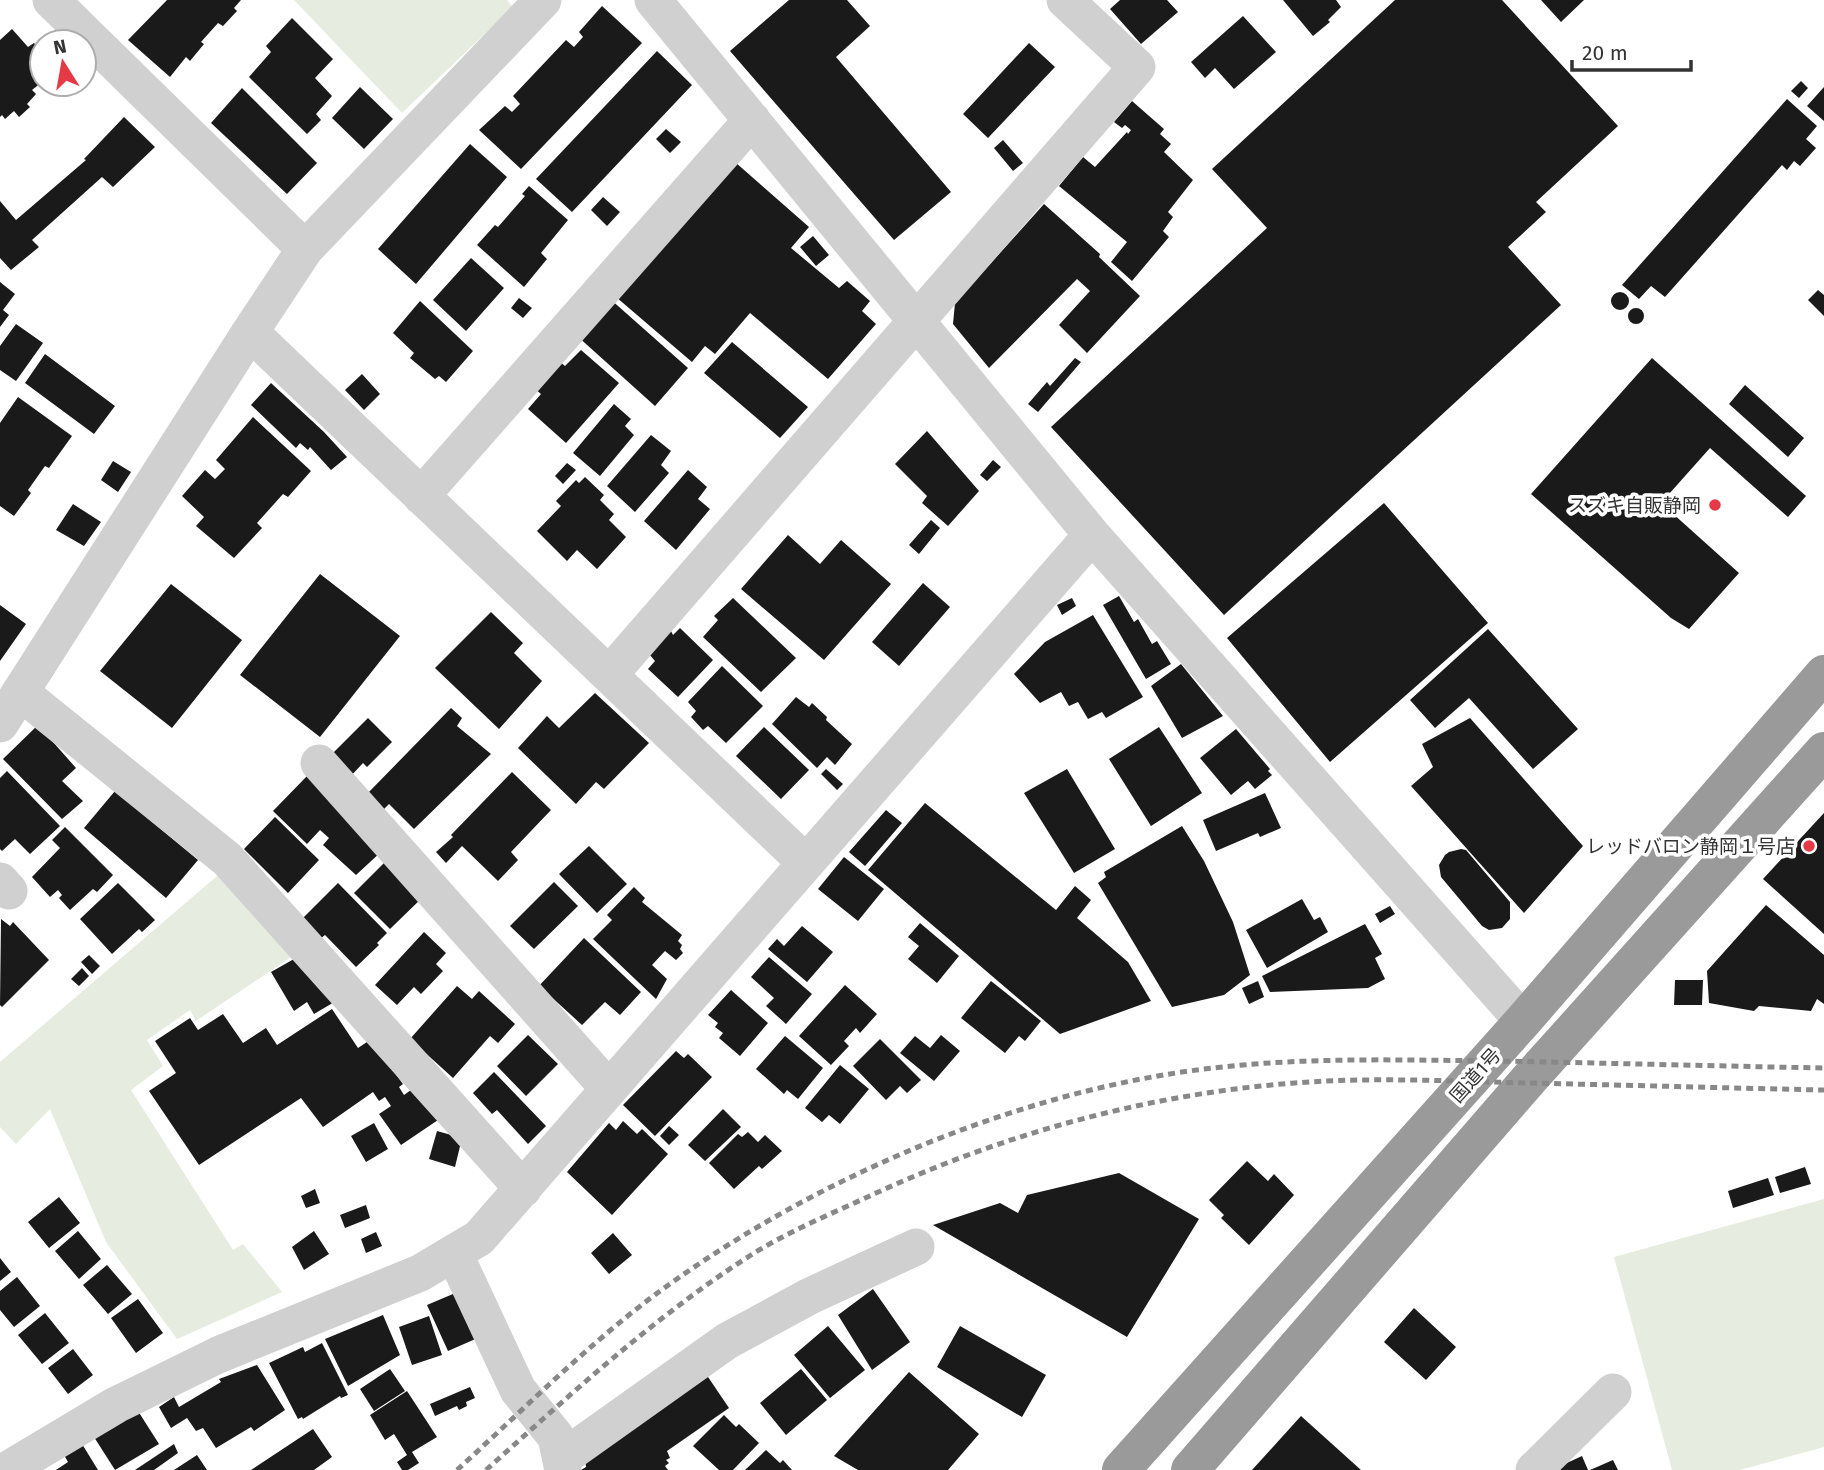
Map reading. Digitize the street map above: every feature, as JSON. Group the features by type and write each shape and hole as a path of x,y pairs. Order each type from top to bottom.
{"highway":[{"name":"国道1号","path":"1121,1470 1523,1021 1824,674"},
{"path":"1190,1470 1540,1067 1824,751"}],"street":[{"path":"51,0 305,249"},
{"path":"0,724 305,249 544,0"},
{"path":"653,0 1092,535 1523,1021"},
{"path":"609,675 1137,67 1065,0"},
{"path":"421,496 752,120"},
{"path":"250,332 806,863"},
{"path":"7,1470 116,1405 172,1377 218,1355 421,1273 479,1238 1092,535"},
{"path":"20,692 227,859 523,1189"},
{"path":"318,763 609,1089"},
{"path":"454,1254 518,1390 556,1437 562,1464 727,1341 810,1296 916,1247"},
{"path":"1534,1470 1613,1392"}],"shaded area":[{"path":"294,0 507,0 513,7 402,113"},
{"path":"224,870 291,957 196,1021 190,1010 147,1040 163,1066 131,1090 233,1250 243,1244 282,1292 177,1339 106,1242 50,1109 16,1144 0,1127 0,1062"},
{"path":"1824,1199 1824,1447 1740,1470 1672,1470 1614,1257"}],"building":[{"path":"167,0 241,0 234,8 237,11 223,26 218,23 201,42 204,44 190,61 186,57 170,77 128,40"},
{"path":"789,0 847,0 870,26 836,57 951,192 894,240 730,51"},
{"path":"1120,0 1167,0 1178,12 1141,44 1110,9"},
{"path":"1283,0 1336,0 1341,7 1328,20 1330,22 1313,36"},
{"path":"1395,0 1502,0 1618,126 1536,202 1546,212 1508,247 1561,305 1224,615 1051,427 1267,228 1212,169"},
{"path":"1541,0 1584,0 1561,22"},
{"path":"602,6 642,43 521,169 479,130 505,106 512,112 520,104 513,96 566,40 574,47 583,37 579,32"},
{"path":"1243,16 1276,52 1234,89 1215,68 1205,78 1191,62"},
{"path":"292,18 333,59 315,78 332,96 316,114 321,120 307,134 249,77 271,52 266,46"},
{"path":"12,29 28,47 28,98 32,98 27,104 30,107 19,117 14,111 5,119 2,115 0,117 0,40"},
{"path":"1029,43 1055,67 988,138 963,114"},
{"path":"657,51 692,85 572,212 536,179"},
{"path":"1801,81 1808,88 1799,98 1791,91"},
{"path":"360,87 393,119 364,149 332,118"},
{"path":"1824,87 1824,121 1807,106"},
{"path":"242,88 317,163 287,194 211,123"},
{"path":"1787,99 1817,126 1806,139 1816,148 1800,166 1794,161 1787,170 1782,165 1665,297 1651,286 1639,299 1622,285"},
{"path":"1132,101 1164,129 1160,134 1171,144 1164,152 1193,180 1168,212 1173,217 1163,231 1169,237 1132,281 1111,262 1127,242 1059,186 1083,157 1095,167 1127,132 1128,134 1131,130 1114,122"},
{"path":"124,117 155,147 113,187 102,177 32,240 39,247 11,270 0,258 0,201 16,220 86,160 84,159"},
{"path":"666,129 681,142 670,153 656,139"},
{"path":"1003,140 1023,163 1013,171 994,148"},
{"path":"470,144 507,177 416,284 378,249"},
{"path":"735,162 809,227 791,248 839,288 847,281 870,301 862,311 876,324 828,379 750,313 715,354 705,346 692,362 616,297"},
{"path":"529,186 568,220 541,253 547,259 524,287 477,245 495,225 498,227 525,196 522,194"},
{"path":"603,197 620,212 607,226 591,210"},
{"path":"1044,204 1100,254 1099,257 1140,296 1087,353 1059,325 1090,291 1077,279 989,368 953,324 955,303"},
{"path":"813,236 829,255 816,266 800,247"},
{"path":"471,258 504,288 466,331 433,300"},
{"path":"0,282 15,294 3,310 9,315 0,327"},
{"path":"1818,290 1824,295 1824,316 1808,300"},
{"path":"1620,292 1626,295 1629,301 1626,307 1620,310 1614,307 1611,301 1614,295"},
{"path":"519,298 532,308 523,318 511,308"},
{"path":"609,298 688,368 655,406 576,335"},
{"path":"420,301 473,351 446,382 439,376 435,379 410,358 414,353 393,333"},
{"path":"1633,308 1639,308 1644,316 1642,322 1633,324 1628,319 1628,313"},
{"path":"16,324 43,343 16,381 0,370 0,346"},
{"path":"732,342 808,407 780,438 704,373"},
{"path":"581,350 619,383 566,443 528,409 541,394 535,389 559,361 565,366"},
{"path":"45,354 115,406 94,434 25,383"},
{"path":"1075,358 1081,362 1038,412 1028,404 1047,382 1050,386"},
{"path":"1652,358 1806,496 1788,517 1710,448 1661,503 1739,573 1689,629 1671,618 1531,494"},
{"path":"362,374 380,394 364,410 345,390"},
{"path":"271,383 347,457 331,470 310,447 308,450 300,443 296,448 251,405"},
{"path":"1745,385 1804,438 1788,457 1729,404"},
{"path":"18,397 72,436 49,468 45,466 28,490 31,493 14,516 0,506 0,423"},
{"path":"614,404 631,419 625,426 634,435 600,476 573,453"},
{"path":"253,417 311,471 288,497 283,494 257,523 262,528 234,558 196,526 204,517 182,496 205,470 215,479 225,469 216,460"},
{"path":"927,431 979,491 948,526 922,503 927,496 895,464"},
{"path":"651,435 671,451 661,465 669,473 635,512 607,486"},
{"path":"993,460 1001,467 987,481 980,475"},
{"path":"113,461 131,472 118,492 101,480"},
{"path":"567,463 576,470 563,484 555,476"},
{"path":"688,470 707,487 698,499 710,509 676,550 644,521"},
{"path":"585,477 604,495 600,500 614,514 609,520 626,537 597,569 577,550 567,561 537,531 561,506 556,501 576,480 579,483"},
{"path":"1384,503 1488,623 1330,762 1227,638"},
{"path":"73,504 101,522 84,546 56,530"},
{"path":"931,520 940,528 919,554 909,545"},
{"path":"788,535 820,564 841,540 891,584 824,660 741,589"},
{"path":"320,574 400,636 320,737 240,675"},
{"path":"923,583 950,607 899,666 872,642"},
{"path":"171,584 242,640 172,728 100,671"},
{"path":"1119,596 1134,622 1138,619 1152,644 1157,641 1171,664 1146,679 1103,605"},
{"path":"733,598 796,658 761,692 703,637 718,620 714,616"},
{"path":"1072,598 1076,606 1062,615 1057,605"},
{"path":"0,605 26,624 0,661"},
{"path":"491,612 523,643 514,653 542,681 499,729 435,668"},
{"path":"1093,615 1143,697 1106,718 1102,712 1088,719 1078,702 1069,706 1061,692 1040,703 1014,674 1045,642"},
{"path":"680,628 713,660 678,697 648,669 655,661 649,654 671,631 673,635"},
{"path":"1488,629 1578,729 1533,769 1469,698 1435,728 1410,700"},
{"path":"1181,664 1223,716 1182,738 1151,686"},
{"path":"722,666 763,706 726,743 708,726 703,730 691,717 696,711 688,702"},
{"path":"595,693 649,743 604,789 596,782 576,804 518,748 547,716 559,728"},
{"path":"796,697 809,707 812,703 852,744 835,765 827,757 817,768 772,724"},
{"path":"451,708 462,718 457,726 491,754 414,829 389,804 384,809 367,794"},
{"path":"368,718 392,742 367,767 363,763 350,777 328,758"},
{"path":"1470,718 1583,846 1524,913 1411,786 1433,767 1422,744"},
{"path":"38,725 76,768 62,781 83,801 62,819 3,759"},
{"path":"764,727 809,770 781,799 736,756"},
{"path":"1159,727 1202,793 1151,826 1109,759"},
{"path":"1236,729 1270,769 1268,771 1272,775 1255,789 1248,781 1231,795 1200,758"},
{"path":"826,769 843,784 837,790 821,774"},
{"path":"1067,769 1115,849 1074,873 1024,793"},
{"path":"7,771 60,826 30,854 15,839 2,851 0,849 0,778"},
{"path":"512,772 551,810 511,852 518,860 498,881 462,846 446,863 436,852"},
{"path":"307,776 382,851 356,875 323,845 329,838 320,830 307,844 273,811"},
{"path":"115,791 198,860 166,898 84,828"},
{"path":"1265,793 1281,828 1260,837 1258,833 1216,851 1203,820"},
{"path":"925,803 1056,910 1075,886 1091,900 1077,918 1128,962 1151,1001 1060,1034 868,870"},
{"path":"886,810 902,823 865,866 849,852"},
{"name":"レッドバロン静岡１号店","path":"1824,813 1824,934 1763,879"},
{"path":"275,817 319,860 288,893 244,849"},
{"path":"1182,826 1204,861 1233,922 1250,975 1224,995 1172,1007 1098,883 1106,877 1104,872"},
{"path":"65,827 113,875 97,892 93,889 70,910 59,898 62,895 58,890 50,897 32,877 60,848 52,840"},
{"path":"589,846 627,884 597,913 559,874"},
{"path":"1461,849 1466,850 1510,902 1510,919 1502,928 1489,930 1482,926 1441,877 1439,865 1445,855"},
{"path":"844,857 884,889 858,921 818,889"},
{"path":"388,859 425,895 390,929 354,893"},
{"path":"554,882 578,906 534,949 510,926"},
{"path":"118,883 155,920 142,932 139,929 112,954 80,919"},
{"path":"338,883 387,933 377,943 379,945 356,967 325,935 320,939 302,919"},
{"path":"634,887 645,898 642,902 682,935 678,941 682,945 680,949 683,953 676,960 665,951 652,965 667,979 656,999 593,939 612,920 607,915"},
{"path":"1302,899 1314,920 1320,917 1328,932 1267,968 1246,930"},
{"path":"1766,905 1824,955 1824,1004 1817,999 1811,1011 1759,1006 1754,1011 1709,1003 1707,971"},
{"path":"1390,906 1395,914 1380,923 1375,914"},
{"path":"1,919 10,926 13,922 49,960 2,1007 0,1005"},
{"path":"920,923 959,956 937,983 908,959 919,946 908,937"},
{"path":"1365,924 1382,954 1375,958 1385,979 1368,988 1270,992 1262,976"},
{"path":"802,926 833,952 807,982 768,949 777,939 784,946"},
{"path":"424,932 446,953 436,964 443,971 421,994 414,987 397,1005 375,985"},
{"path":"584,938 641,992 620,1015 605,1002 582,1025 547,993 537,988"},
{"path":"89,955 100,966 92,974 81,962"},
{"path":"301,955 336,1001 314,1014 307,1002 294,1011 271,972"},
{"path":"769,957 812,994 786,1024 766,1006 774,998 751,977"},
{"path":"82,968 89,976 79,986 71,979"},
{"path":"1675,980 1703,980 1702,1005 1674,1005"},
{"path":"991,981 1041,1021 1025,1041 1019,1036 1005,1053 961,1018"},
{"path":"1258,981 1264,997 1249,1004 1242,988"},
{"path":"845,985 877,1014 860,1033 856,1028 844,1041 849,1046 831,1065 799,1036"},
{"path":"457,986 472,999 479,991 515,1024 498,1043 490,1036 453,1078 410,1039"},
{"path":"731,990 768,1023 740,1056 719,1038 723,1033 715,1027 718,1023 708,1015"},
{"path":"332,1009 358,1048 370,1040 403,1084 399,1087 404,1095 415,1087 438,1120 401,1145 379,1114 391,1106 385,1097 379,1101 373,1092 323,1127 301,1098 199,1165 149,1091 176,1073 155,1041 190,1018 198,1030 223,1014 243,1043 266,1028 277,1045"},
{"path":"528,1035 558,1064 526,1096 497,1066"},
{"path":"941,1035 960,1051 934,1081 900,1053 915,1036 930,1048"},
{"path":"785,1036 823,1068 798,1099 787,1090 784,1094 756,1069"},
{"path":"880,1039 921,1080 907,1093 900,1086 886,1100 853,1066"},
{"path":"676,1051 684,1058 688,1054 712,1077 655,1136 623,1105"},
{"path":"840,1065 869,1089 840,1124 829,1115 822,1122 805,1108"},
{"path":"494,1072 546,1126 528,1144 497,1110 492,1114 473,1093"},
{"path":"723,1109 741,1127 705,1161 688,1145"},
{"path":"623,1121 637,1134 642,1129 668,1154 612,1215 567,1172 609,1123 616,1130"},
{"path":"374,1123 388,1149 366,1162 351,1136"},
{"path":"669,1126 679,1135 669,1145 660,1136"},
{"path":"437,1131 462,1138 455,1167 429,1159"},
{"path":"748,1132 758,1142 765,1135 782,1151 762,1169 759,1166 734,1189 709,1163 738,1134 742,1137"},
{"path":"1247,1161 1268,1181 1274,1174 1294,1195 1249,1245 1221,1218 1224,1215 1209,1200"},
{"path":"1805,1167 1811,1184 1780,1193 1775,1177"},
{"path":"1119,1173 1199,1219 1127,1337 933,1225 1000,1203 1018,1213 1027,1195"},
{"path":"1768,1178 1774,1195 1733,1208 1728,1191"},
{"path":"315,1189 320,1203 306,1208 301,1196"},
{"path":"59,1197 80,1223 49,1248 28,1222"},
{"path":"366,1205 370,1218 345,1228 340,1215"},
{"path":"78,1231 101,1259 79,1279 55,1251"},
{"path":"314,1231 329,1254 304,1270 292,1247"},
{"path":"376,1232 382,1246 366,1253 361,1239"},
{"path":"613,1233 632,1255 609,1274 591,1253"},
{"path":"0,1258 11,1272 0,1281"},
{"path":"107,1265 132,1294 108,1314 83,1285"},
{"path":"17,1277 40,1306 14,1327 0,1310 0,1291"},
{"path":"873,1289 910,1342 872,1370 838,1315"},
{"path":"460,1291 480,1337 448,1351 427,1305"},
{"path":"138,1299 163,1333 136,1353 111,1318"},
{"path":"1414,1308 1456,1347 1426,1380 1384,1342"},
{"path":"45,1313 69,1343 42,1364 18,1335"},
{"path":"383,1315 400,1355 348,1386 325,1339"},
{"path":"429,1316 442,1355 412,1365 399,1327"},
{"path":"828,1326 865,1370 830,1398 794,1355"},
{"path":"960,1326 1046,1375 1022,1417 937,1367"},
{"path":"322,1343 348,1395 341,1398 340,1396 303,1419 298,1419 269,1363 303,1347 305,1352"},
{"path":"73,1349 93,1375 68,1394 48,1368"},
{"path":"257,1365 285,1410 254,1431 251,1427 216,1448 203,1428 196,1431 187,1418 171,1428 159,1407 174,1397 179,1407 221,1382 219,1379"},
{"path":"390,1369 405,1391 374,1411 360,1389"},
{"path":"801,1369 827,1400 786,1435 760,1403"},
{"path":"909,1372 979,1434 948,1470 858,1470 834,1456"},
{"path":"706,1374 729,1408 667,1451 670,1458 666,1460 669,1463 665,1466 668,1470 581,1470 586,1467 585,1458"},
{"path":"470,1387 475,1398 466,1402 467,1406 459,1410 457,1406 435,1416 430,1404"},
{"path":"407,1391 437,1437 412,1452 419,1463 408,1470 402,1470 397,1462 407,1455 394,1434 385,1440 370,1415"},
{"path":"138,1411 159,1444 115,1470 94,1437"},
{"path":"724,1415 736,1427 739,1424 759,1443 733,1470 719,1470 693,1446"},
{"path":"1301,1416 1361,1470 1252,1470"},
{"path":"313,1429 332,1457 314,1470 251,1470"},
{"path":"82,1444 98,1470 56,1470 68,1462 64,1455"},
{"path":"174,1444 178,1453 154,1470 135,1470"},
{"path":"766,1450 780,1463 783,1460 792,1470 745,1470"},
{"path":"197,1455 207,1470 174,1470"},
{"path":"1582,1456 1588,1470 1559,1470 1558,1467"},
{"path":"1613,1460 1618,1470 1590,1470"}],"railway":[{"path":"457,1470 601,1338 652,1297 713,1254 778,1215 847,1179 918,1147 991,1119 1065,1097 1139,1079 1213,1068 1319,1061 1496,1061 1824,1068"},
{"path":"486,1470 647,1330 715,1279 766,1246 924,1172 975,1152 1079,1120 1186,1096 1323,1081 1410,1080 1824,1090"}],"place":[{"name":"スズキ自販静岡","path":"1715,505"},
{"name":"レッドバロン静岡１号店","path":"1809,846"}]}
